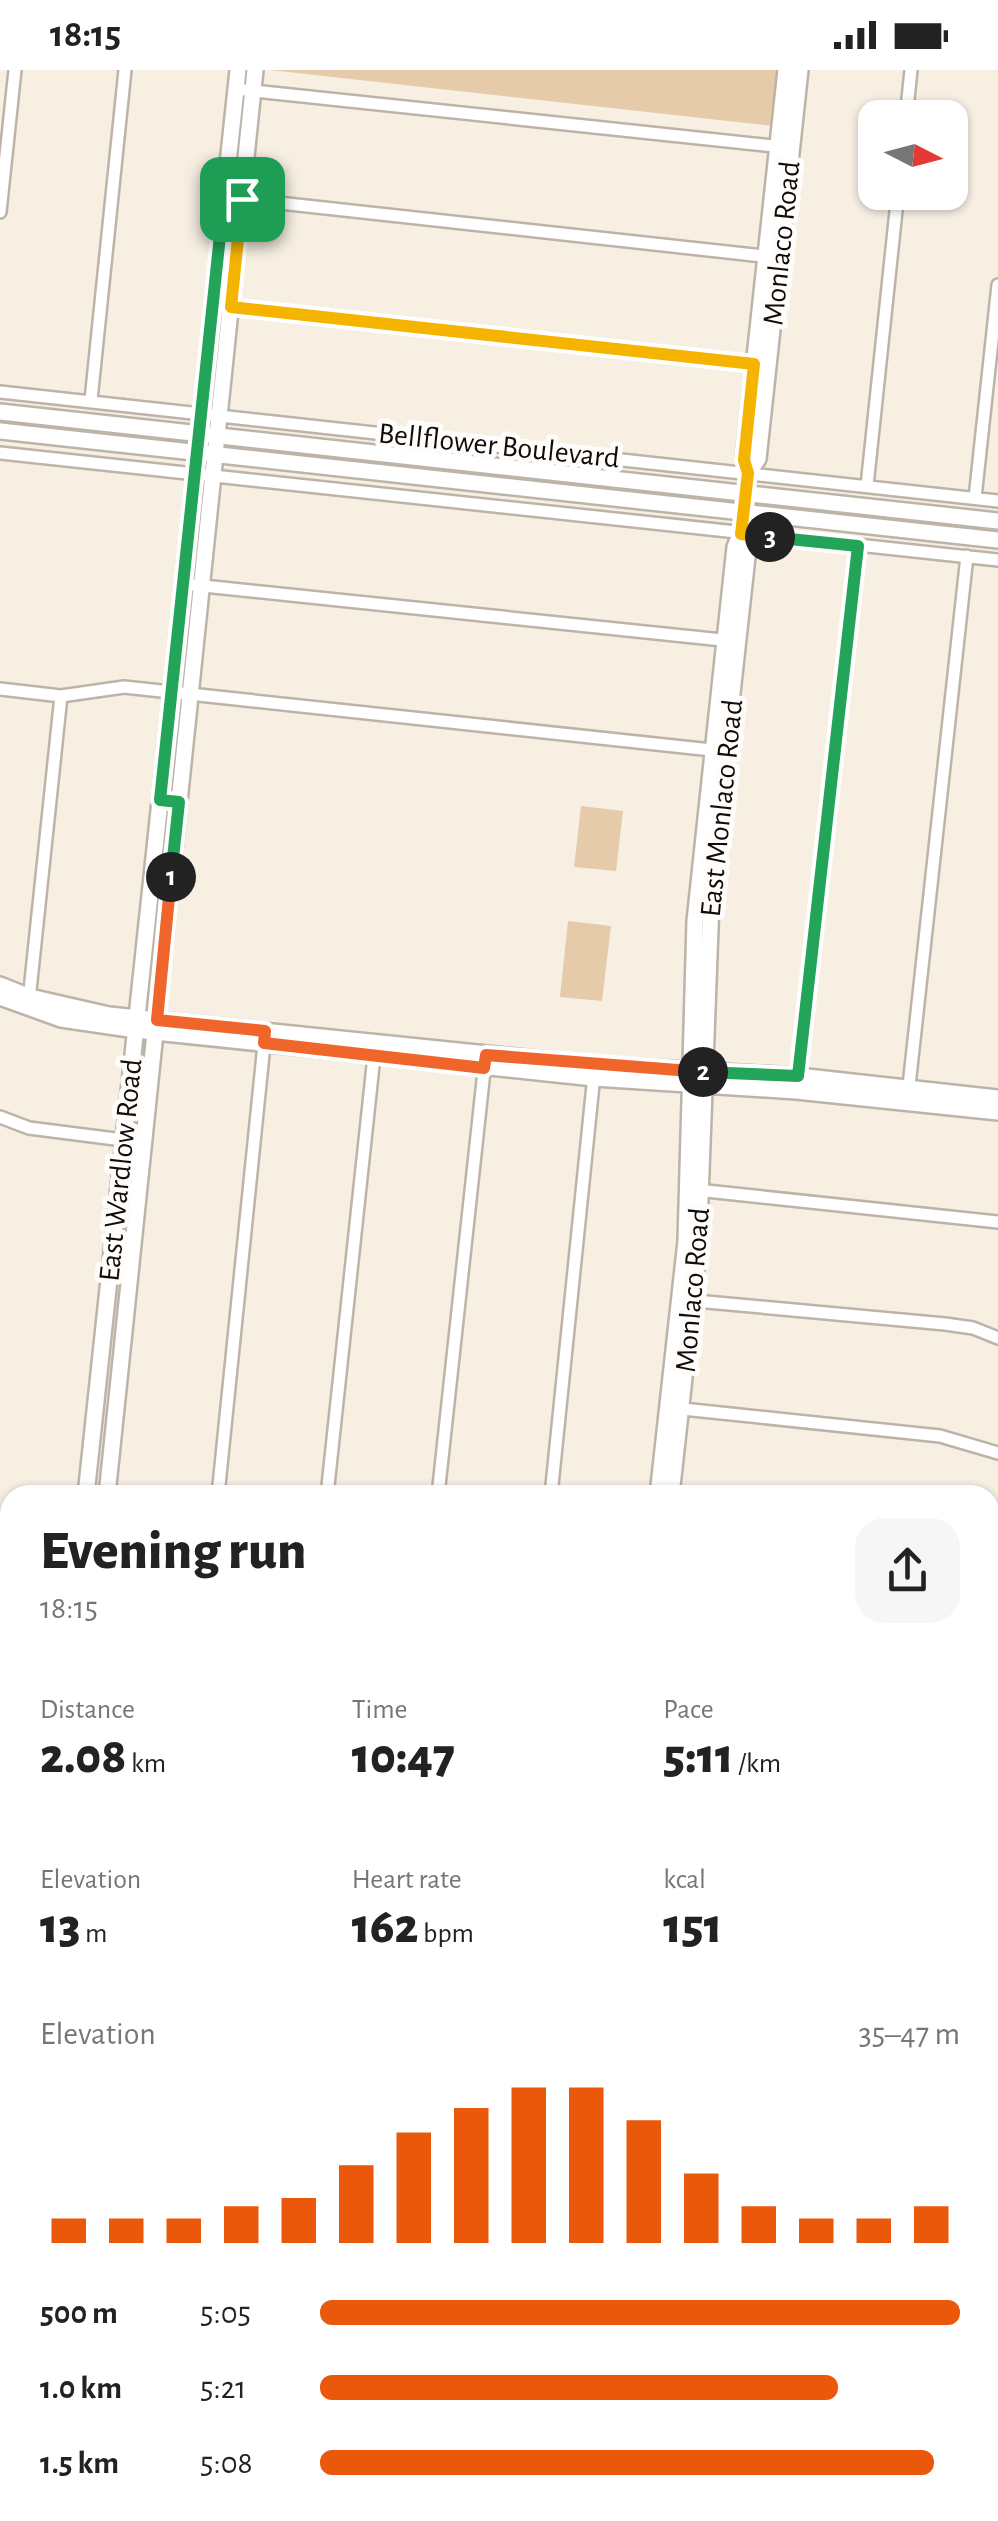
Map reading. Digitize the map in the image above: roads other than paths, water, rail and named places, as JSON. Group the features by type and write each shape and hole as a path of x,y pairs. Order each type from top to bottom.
{"main road":[{"name":"East Wardlow Road","path":"87,1485 170,692 184,584 205,477 217,454 242,199 244,90 238,70"},
{"name":"East Wardlow Road","path":"108,1485 202,586 205,477 198,452 224,198 244,90 255,70"},
{"name":"East Monlaco Road","path":"698,1078 735,547 741,534 748,473 744,460 761,365 773,257 784,147 786,70"},
{"name":"Monlaco Road","path":"784,147 800,70"},
{"name":"Bellflower Boulevard","path":"0,412 998,521"},
{"name":"Bellflower Boulevard","path":"0,431 998,540"},
{"path":"160,800 179,802"},
{"path":"149,908 168,909"},
{"path":"0,986 29,1003"},
{"path":"0,998 156,1026 594,1072 797,1084 908,1096 998,1112"},
{"name":"Monlaco Road","path":"671,1485 687,1300 698,1078"},
{"path":"908,1096 998,1098"},
{"name":"Monlaco Road","path":"660,1485 675,1408"}],"street":[{"path":"0,212 14,70"},
{"path":"90,400 125,70"},
{"path":"908,100 910,70"},
{"path":"244,90 784,147"},
{"path":"224,198 773,257"},
{"path":"866,486 896,210"},
{"path":"975,498 998,285"},
{"path":"213,305 761,365"},
{"name":"Bellflower Boulevard","path":"0,392 998,501"},
{"name":"Bellflower Boulevard","path":"0,453 998,560"},
{"path":"797,1084 858,546"},
{"path":"908,1096 967,556"},
{"path":"184,584 731,641"},
{"path":"0,689 61,696 110,687 170,692 719,750"},
{"path":"29,1003 61,696"},
{"path":"219,1485 264,1037"},
{"path":"328,1485 375,1049"},
{"path":"439,1485 485,1061"},
{"path":"552,1485 594,1072"},
{"path":"0,1117 29,1128 122,1140"},
{"path":"694,1189 998,1222"},
{"path":"687,1300 945,1324 973,1328 998,1338"},
{"path":"675,1408 940,1436 998,1453"}]}
